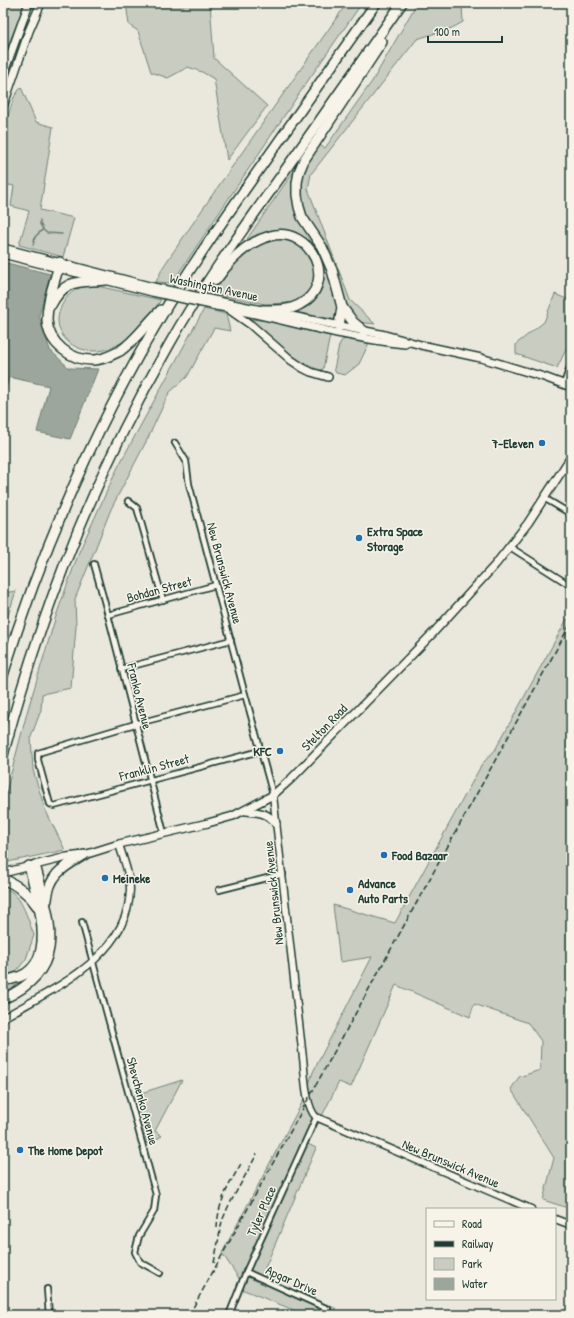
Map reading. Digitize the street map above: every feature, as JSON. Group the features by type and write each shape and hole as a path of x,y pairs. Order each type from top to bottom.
{"highway":[{"path":"3,674 42,560 59,518 125,379 168,304 217,228 376,3"},
{"path":"3,755 43,621 60,575 101,475 134,408 193,305 258,208 402,3"},
{"path":"366,332 353,322 342,307 332,270 327,258 301,212 297,195 297,184 304,160 386,36 388,24"},
{"path":"193,305 208,292 221,272 237,255 250,245 278,234 291,236 308,246 315,257 319,272 316,287 310,297 298,306 288,309 263,310"},
{"path":"59,265 50,300 47,320 49,329 55,341 68,354 78,358 95,360 111,355 134,340 153,318 168,304"},
{"path":"48,310 58,295 67,286 79,281 106,280"},
{"path":"339,326 342,307"},
{"path":"3,980 10,980 21,976 33,967 37,961 43,939 43,909 49,886 54,876 65,866 84,855"},
{"path":"3,999 17,993 31,982 45,962 50,947 50,924 43,909 32,866"},
{"path":"3,879 24,890 34,902 43,909"}],"main road":[{"path":"3,75 29,3"},
{"path":"3,107 29,31 41,3"},
{"name":"Washington Avenue","path":"3,246 106,280 153,289"},
{"name":"Washington Avenue","path":"3,254 59,265 217,304 263,310 385,335 421,345 501,363 571,387"},
{"name":"Washington Avenue","path":"217,304 225,308 347,335 388,342 421,345"},
{"path":"225,308 251,325 291,360 311,372 328,377"},
{"name":"Stelton Road","path":"3,873 67,857 84,855 118,844 233,816 273,796 434,632 510,547 571,457"},
{"path":"244,811 257,812 267,815 276,824"}],"street":[{"path":"564,384 571,364"},
{"name":"New Brunswick Avenue","path":"175,443 186,461 189,484 273,796 308,1098 312,1113 316,1118 529,1208"},
{"path":"544,498 571,514"},
{"path":"128,501 137,508 163,600"},
{"path":"510,547 568,584"},
{"name":"Franko Avenue","path":"94,564 164,833"},
{"name":"Bohdan Street","path":"108,614 216,585"},
{"path":"122,669 231,640"},
{"path":"135,724 245,695"},
{"name":"Franklin Street","path":"135,724 38,753 38,760 50,804 54,806 260,751"},
{"path":"3,1018 67,981 93,961 114,937 125,916 130,889 128,875 118,844"},
{"path":"219,890 283,874"},
{"name":"Shevchenko Avenue","path":"82,922 156,1195 154,1210 139,1236 136,1252 140,1262 160,1273"},
{"name":"Tyler Place","path":"229,1315 246,1272 316,1118"},
{"path":"556,1219 571,1226"},
{"name":"Apgar Drive","path":"246,1272 328,1309"},
{"path":"47,1289 49,1315"}],"green space":[{"path":"3,3 26,3 9,43 3,62"},
{"path":"126,3 210,3 214,58 267,106 227,160 214,79 202,72 188,67 168,78 151,72 138,31 129,25"},
{"path":"347,3 362,3 172,283 156,282 163,267 215,191"},
{"path":"417,3 466,3 462,5 463,22 452,28 417,39 311,174 308,189 350,300 375,324 357,322 348,311 315,230 304,211 300,193 302,173 317,144 325,148 373,80"},
{"path":"21,87 36,122 53,127 40,210 74,218 63,257 19,245 29,211 11,206 14,186 4,184 3,186 3,131 14,97"},
{"path":"300,162 294,189 324,256 339,307 337,320 295,312 306,305 322,268 320,260 314,249 303,238 249,241 247,239"},
{"path":"280,238 290,239 306,249 316,265 313,287 307,295 292,306 289,303 265,304 215,294 213,292 233,264 240,257 257,245"},
{"path":"87,286 97,286 161,300 150,316 127,339 108,349 96,351 86,350 77,348 64,337 58,322 59,313 67,297 76,289"},
{"path":"555,294 571,301 571,339 557,368 516,354 516,344 544,322"},
{"path":"204,309 226,314 230,331 214,328 187,377 169,393 148,438 111,509 75,599 76,627 71,688 42,694 41,710 31,737 33,770 45,809 65,850 3,863 3,804 28,709 56,616 79,552 118,467"},
{"path":"250,319 269,321 330,336 323,369 318,371 308,367 290,355"},
{"path":"346,339 369,343 359,364 345,375 336,373 334,369 339,345 342,340"},
{"path":"16,591 3,631 3,593"},
{"path":"567,619 571,622 571,1209 543,1200 554,1158 511,1089 519,1077 540,1070 541,1041 528,1023 474,1004 470,1017 396,985 351,1087 339,1082 308,1144 316,1148 265,1268 273,1282 337,1309 324,1315 306,1315 239,1288 242,1283 222,1253 304,1099 313,1072 372,957 340,962 333,905 395,923 482,764 495,750"},
{"path":"3,889 9,890 15,894 23,907 34,935 26,959 14,974 3,973"},
{"path":"35,973 28,981 3,997 3,983 11,983"},
{"path":"182,1080 155,1131 162,1136 147,1144 135,1095"}],"water":[{"path":"3,262 50,274 39,316 50,350 69,368 98,369 70,439 37,432 49,386 9,377 3,399"}],"waterway":[{"path":"33,245 35,237 43,229 40,224 40,220"},
{"path":"43,230 47,233 62,234"}],"railway":[{"path":"189,1315 571,623"},
{"path":"214,1263 222,1221 257,1154"},
{"path":"217,1228 222,1201 242,1162"}],"place":[{"name":"7-Eleven","path":"542,443"},
{"name":"Extra Space Storage","path":"359,538"},
{"name":"KFC","path":"280,751"},
{"name":"Food Bazaar","path":"384,855"},
{"name":"Meineke","path":"105,878"},
{"name":"Advance Auto Parts","path":"350,890"},
{"name":"The Home Depot","path":"20,1150"}]}
